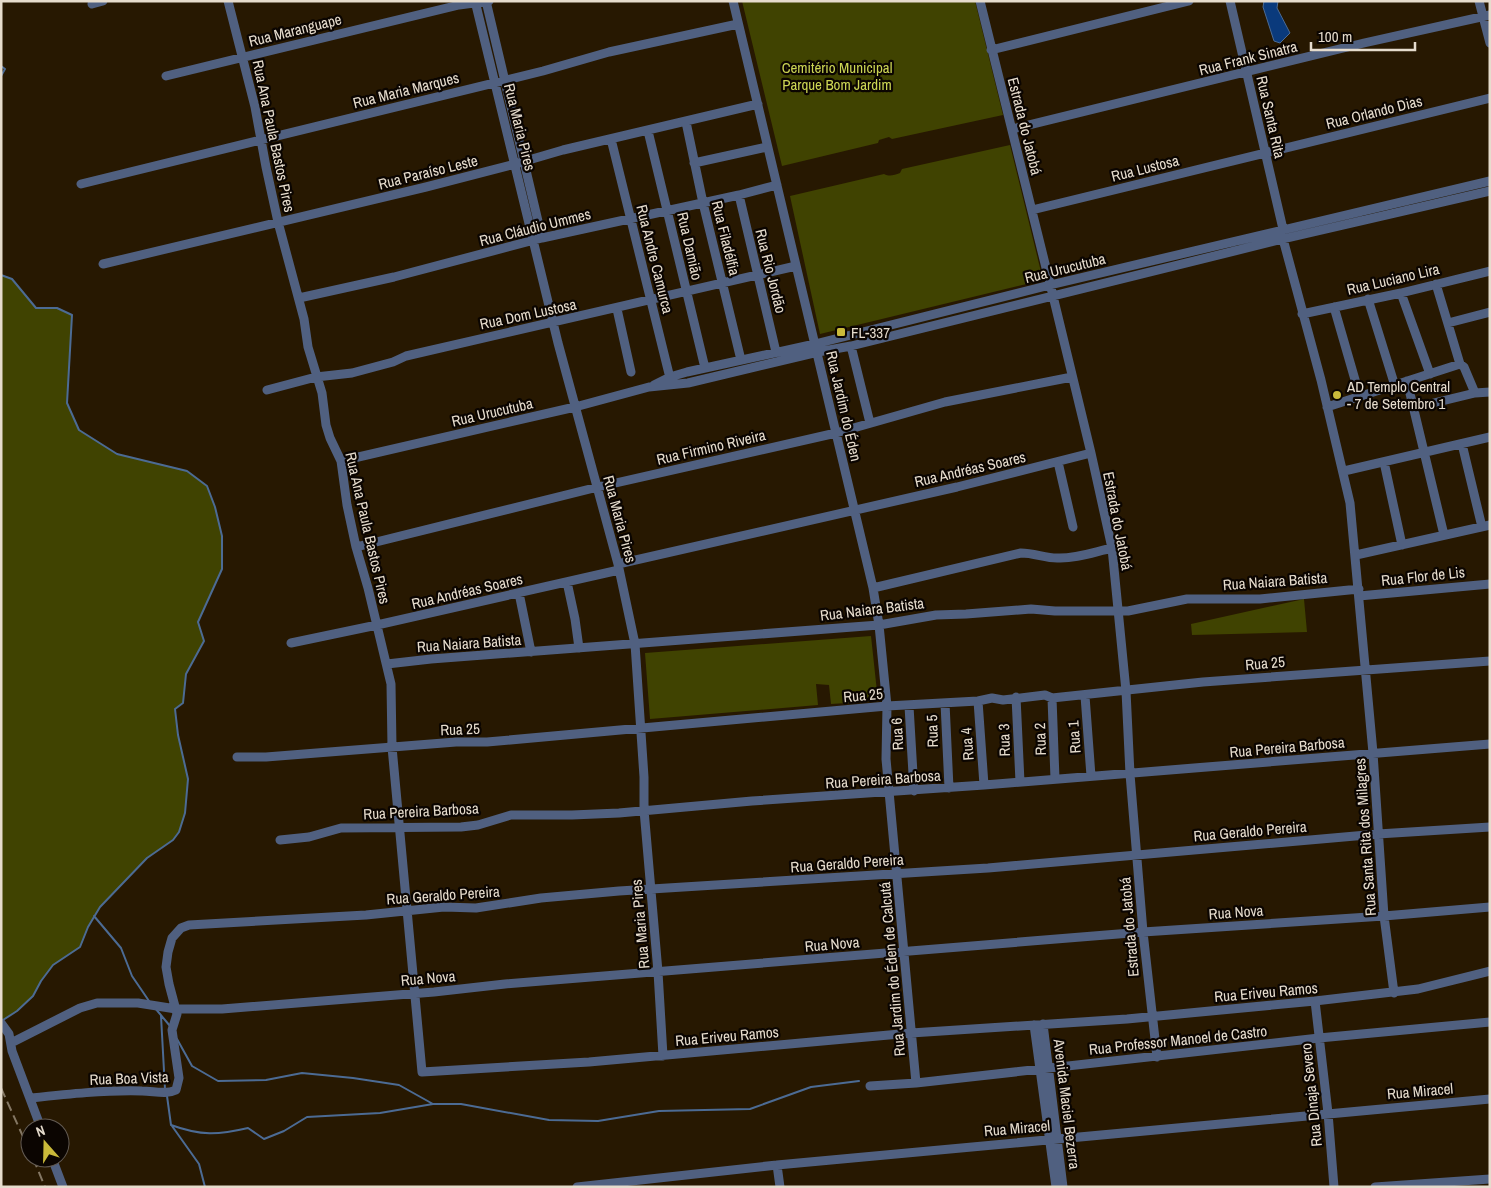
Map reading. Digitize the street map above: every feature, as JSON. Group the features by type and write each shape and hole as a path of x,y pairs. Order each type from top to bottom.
{"street":[{"path":"92,4 103,1"},
{"name":"Rua Ana Paula Bastos Pires","path":"228,1 255,107 260,140 278,222 299,298 308,347 322,393 326,426 341,462 347,505 356,547 391,684 392,747 422,1072"},
{"name":"Rua Jardim do Éden","path":"733,1 873,588 879,625 887,706 886,759 890,792"},
{"name":"Estrada do Jatobá","path":"980,1 1092,453 1112,548 1126,691 1130,774 1143,932 1157,1057"},
{"path":"991,50 1189,1"},
{"name":"Rua Santa Rita","path":"1230,1 1283,229 1283,239"},
{"path":"1479,1 1486,16 1490,44"},
{"name":"Rua Maria Pires","path":"475,2 500,81 538,239 553,322 619,567 635,644 644,777 644,810 663,1056"},
{"name":"Rua Maranguape","path":"166,76 462,3 487,2"},
{"name":"Rua Maria Pires","path":"487,2 500,81"},
{"name":"Rua Frank Sinatra","path":"1012,129 1486,16"},
{"name":"Rua Maria Marques","path":"81,184 500,81 609,52 738,24"},
{"name":"Rua Orlando Dias","path":"1265,153 1490,98"},
{"name":"Rua Paraíso Leste","path":"103,264 758,104"},
{"name":"Rua Filadélfia","path":"686,122 703,203 741,360"},
{"name":"Rua Damião","path":"648,131 705,368"},
{"name":"Rua Andre Camurca","path":"611,139 671,381"},
{"path":"694,163 767,147"},
{"name":"Rua Lustosa","path":"1032,210 1265,153"},
{"name":"Rua Urucutuba","path":"341,462 575,407 671,381 816,348 1050,285 1490,181"},
{"name":"Rua Cláudio Ummes","path":"299,298 394,278 538,239 777,185"},
{"name":"Rua Urucutuba","path":"671,381 705,368 776,352 851,346 1283,239 1490,191"},
{"name":"Rua Rio Jordão","path":"738,195 776,352"},
{"name":"Rua Santa Rita dos Milagres","path":"1283,239 1321,380 1350,503 1374,753 1384,916 1394,993"},
{"name":"Rua Dom Lustosa","path":"267,390 316,377 352,373 393,362 406,356 796,266"},
{"name":"Rua Luciano Lira","path":"1302,314 1490,270"},
{"path":"1436,284 1460,364 1464,367 1475,393"},
{"path":"1401,292 1430,374"},
{"path":"1368,299 1395,386"},
{"path":"1334,307 1360,397"},
{"path":"617,308 631,372"},
{"path":"1448,323 1490,312"},
{"path":"851,346 870,423"},
{"path":"1327,408 1460,364"},
{"name":"Rua Firmino Riveira","path":"356,547 598,487 836,433 945,402 1072,377"},
{"path":"1407,382 1444,535"},
{"path":"1413,408 1475,393 1490,392"},
{"path":"1344,472 1490,436"},
{"path":"1356,555 1486,526 1462,444"},
{"name":"Rua Andréas Soares","path":"291,643 567,582 619,567 854,509 957,487 1092,453"},
{"path":"1058,462 1073,527"},
{"path":"1384,462 1402,545"},
{"path":"873,588 1021,553 1035,553 1055,558 1064,558 1112,548"},
{"path":"567,582 579,648"},
{"name":"Rua Flor de Lis","path":"1359,593 1490,584"},
{"path":"519,593 531,652"},
{"name":"Rua Naiara Batista","path":"387,664 431,658 879,625 936,615 1017,609 1128,611 1187,599 1260,599 1359,593"},
{"name":"Rua 25","path":"237,757 266,757 456,742 487,742 887,706 909,706 1045,695 1052,698 1085,696 1160,686 1490,661"},
{"name":"Rua 1","path":"1085,696 1091,776"},
{"name":"Rua 3","path":"1016,698 1020,782"},
{"name":"Rua 2","path":"1052,698 1055,779"},
{"name":"Rua 4","path":"978,701 984,786"},
{"name":"Rua 5","path":"945,703 948,788"},
{"name":"Rua 6","path":"909,706 914,791"},
{"name":"Rua Pereira Barbosa","path":"280,840 309,837 342,828 461,827 478,825 511,815 572,815 984,786 1490,744"},
{"name":"Rua Jardim do Éden de Calcutá","path":"890,792 916,1083"},
{"name":"Rua Geraldo Pereira","path":"176,1009 166,967 172,938 186,925 366,915 444,907 476,908 541,898 619,891 988,868 1378,834 1490,827"},
{"name":"Rua Nova","path":"11,1043 88,1004 138,1003 176,1009 222,1009 1143,932 1490,907"},
{"name":"Rua Eriveu Ramos","path":"422,1072 589,1062 911,1033 1152,1016 1315,1001 1394,993 1429,987 1490,971"},
{"name":"Rua Dinaja Severo","path":"1315,1001 1328,1113 1334,1187"},
{"name":"Rua Boa Vista","path":"31,1098 72,1093 174,1092 179,1078 172,1030 177,1017 176,1009"},
{"name":"Rua Professor Manoel de Castro","path":"870,1086 916,1083 1319,1038 1490,1022"},
{"path":"1,1023 8,1030 17,1067 38,1118"},
{"name":"Avenida Maciel Bezerra","path":"1038,1025 1053,1139 1056,1187"},
{"name":"Rua Miracel","path":"577,1187 777,1165 1490,1098"},
{"name":"Avenida Maciel Bezerra","path":"1053,1139 1063,1187"},
{"path":"777,1165 780,1187"},
{"path":"56,1168 63,1187"},
{"path":"1375,1187 1490,1179"}],"green space":[{"name":"Cemitério Municipal Parque Bom Jardim","path":"742,1 975,1 1003,115 892,139 889,137 879,140 878,143 782,166"},
{"path":"1010,145 1043,280 820,334 790,196 884,174 894,175 900,173 902,169"},
{"path":"1,275 12,279 36,308 56,308 72,315 67,403 79,430 117,454 187,471 207,486 215,507 222,536 222,569 198,622 204,641 186,674 183,703 175,709 178,735 188,779 185,813 179,832 173,840 147,858 100,907 88,927 80,947 53,965 33,996 17,1011 1,1021"},
{"path":"1304,599 1307,632 1192,635 1191,624"},
{"path":"871,636 878,701 831,704 829,685 816,684 818,705 650,719 645,653"}],"water":[{"path":"1264,1 1278,1 1277,8 1290,33 1280,43 1274,41 1263,7"}],"waterway":[{"path":"1,66 5,69 1,76"},
{"path":"1,275 12,279 36,308 57,308 72,315 67,403 79,430 117,454 187,471 207,486 215,507 222,536 222,569 198,622 204,641 186,674 183,703 175,709 178,735 188,779 185,813 179,832 173,840 147,858 100,907 88,927 80,947 53,965 33,996 17,1011 3,1020"},
{"path":"94,916 121,948 132,976 149,1001"},
{"path":"155,1008 170,1026"},
{"path":"161,1016 165,1089"},
{"path":"177,1039 192,1066 218,1081 266,1080 302,1073 353,1078 399,1085 433,1104 461,1104 549,1120 598,1121 659,1111 750,1109 811,1087 859,1081"},
{"path":"167,1096 171,1125 201,1133 228,1132 248,1128 264,1139 284,1131 307,1117 380,1113 433,1104"},
{"path":"172,1126 199,1164 205,1187"}],"railway":[{"path":"1,1088 20,1130"},
{"path":"37,1168 45,1187"}],"place":[{"name":"FL-337","path":"841,332"},
{"name":"AD Templo Central - 7 de Setembro 1","path":"1337,395"}]}
